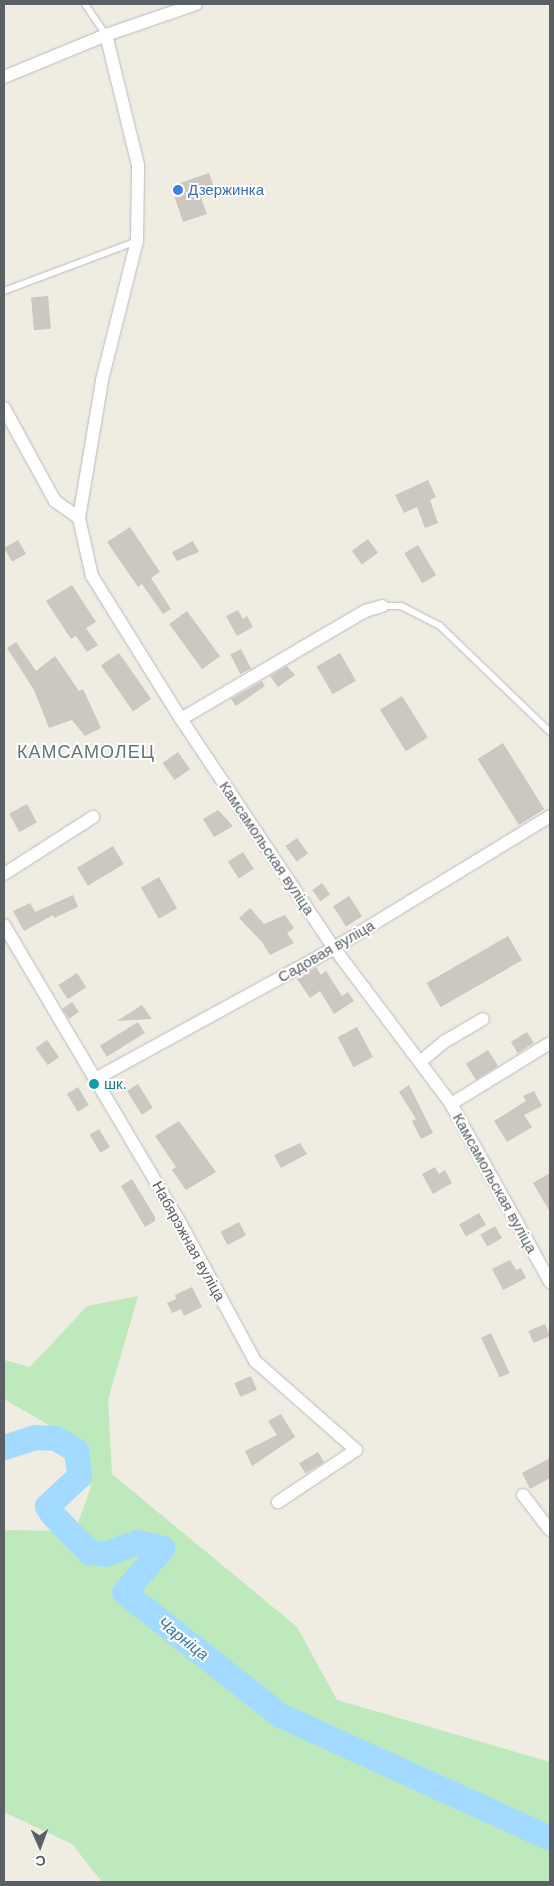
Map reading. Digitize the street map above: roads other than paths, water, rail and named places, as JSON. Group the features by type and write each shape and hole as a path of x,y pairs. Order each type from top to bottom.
{"street":[{"path":"4,77 106,35 196,4"},
{"path":"4,408 55,501 79,518 102,380 137,241 138,165 106,35"},
{"name":"Камсамольская вуліца","path":"79,518 92,576 181,719 334,948 451,1104 550,1282"},
{"path":"181,719 365,611 382,606"},
{"name":"Садовая вуліца","path":"97,1078 334,948 550,816"},
{"path":"4,874 94,817"},
{"name":"Набярэжная вуліца","path":"4,925 97,1078 255,1361 356,1450 278,1502"},
{"path":"420,1062 444,1042 483,1019"},
{"path":"451,1104 550,1043"},
{"path":"523,1495 550,1530"}],"lane":[{"path":"85,4 106,35"},
{"path":"4,291 137,241"},
{"path":"382,606 401,606 440,626 550,732"}],"waterway":[{"name":"Чарніца","path":"4,1447 35,1437 55,1438 76,1450 79,1476 47,1506 52,1514 89,1552 105,1554 137,1542 162,1548 124,1592 280,1715 550,1838"}],"place":[{"name":"Дзержинка","path":"178,190"},
{"name":"шк.","path":"94,1084"}],"district":[{"name":"КАМСАМОЛЕЦ","path":"86,752"}]}
